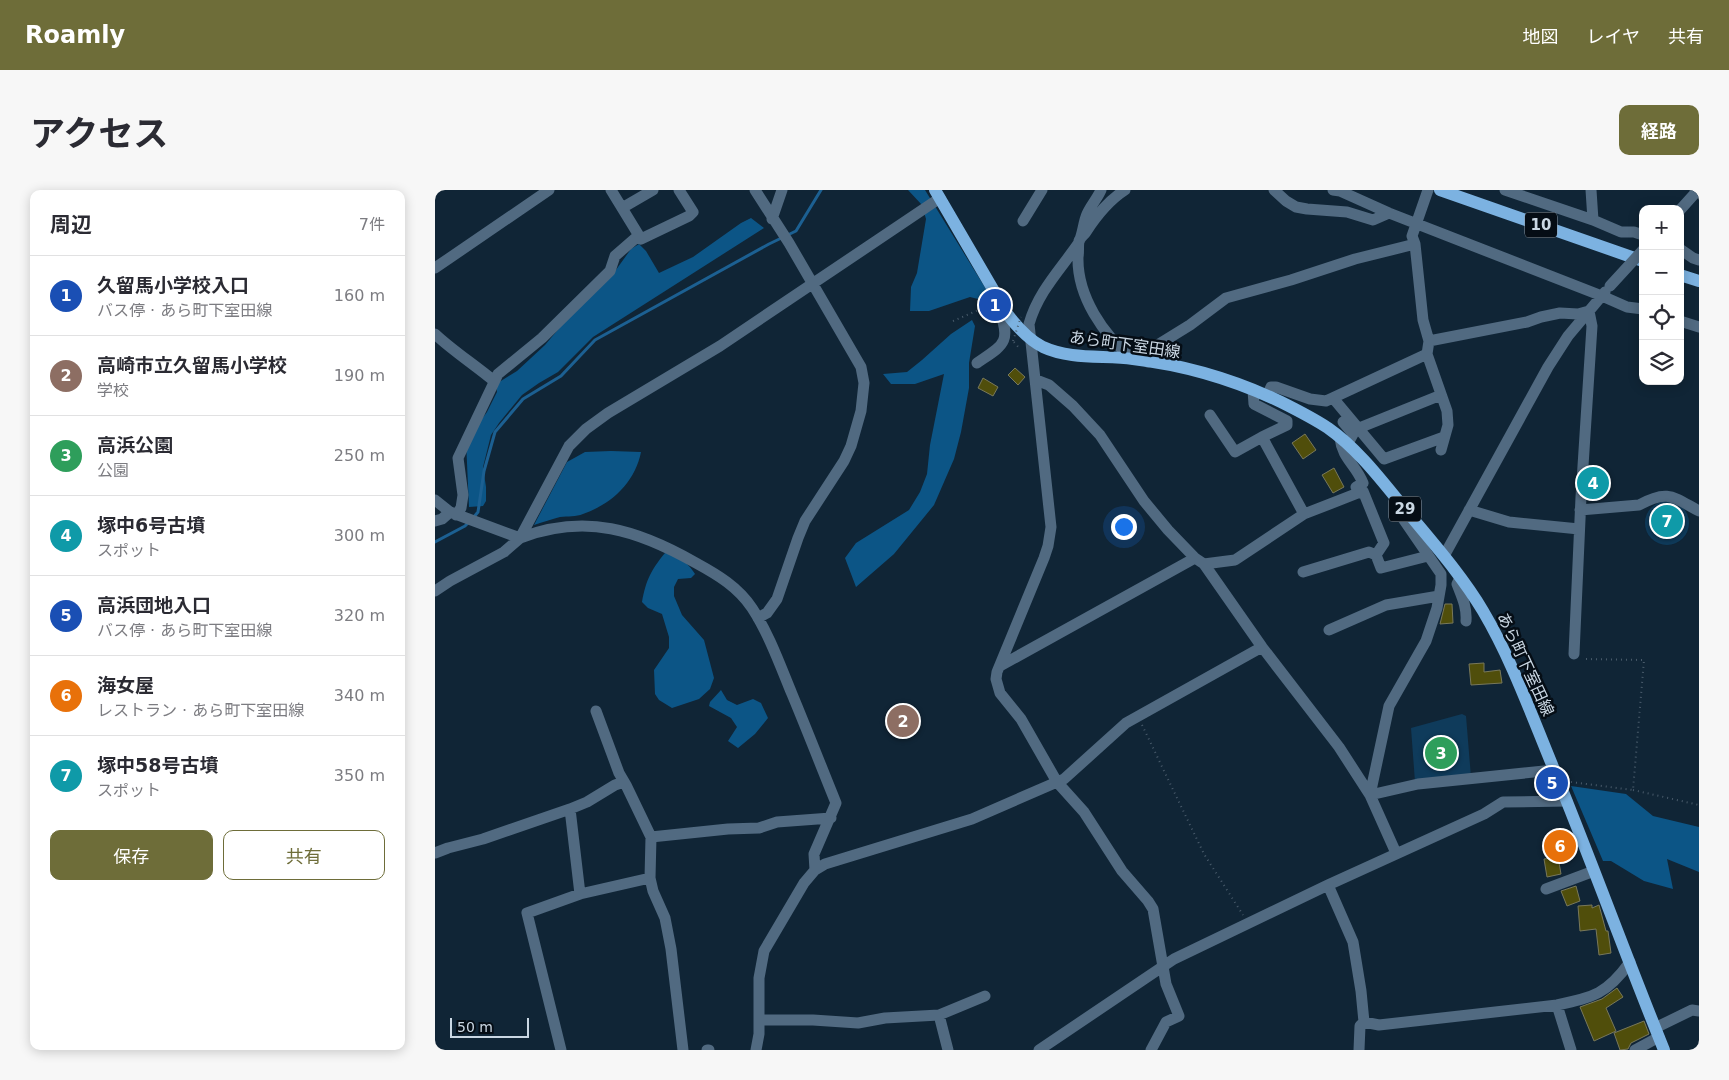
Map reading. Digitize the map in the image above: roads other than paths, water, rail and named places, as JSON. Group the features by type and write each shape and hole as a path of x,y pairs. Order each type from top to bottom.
{"main road":[{"name":"10","path":"1440,190 1639,260"},
{"name":"あら町下室田線","path":"937,194 999,301 1014,323 1031,340 1043,347 1062,352 1133,359 1217,377 1253,390 1307,415 1343,441 1375,473 1461,578 1482,609 1511,664 1557,775 1664,1050"},
{"path":"1684,276 1699,281"}],"street":[{"path":"435,268 549,190"},
{"path":"611,190 641,240 689,216 693,212 679,190"},
{"path":"621,208 653,190"},
{"path":"755,190 813,284 862,370 865,383 861,411 851,446 844,461 816,502 798,538 777,599 767,614 758,618"},
{"path":"772,218 783,190"},
{"path":"1023,221 1042,190"},
{"path":"1101,190 1087,213 1079,242 1078,265 1081,283 1104,331 1119,348 1133,359"},
{"path":"1125,190 1111,200 1043,291 1029,324 1050,516 1049,537 1044,558 996,679 1000,693 1021,719 1057,782 1084,812 1122,871 1153,909 1166,984 1179,1016 1166,1022 1151,1050"},
{"path":"1274,190 1296,207 1347,212 1373,220 1389,213"},
{"path":"1333,190 1340,191 1389,213 1417,222 1627,307 1639,308"},
{"path":"1428,190 1412,236 1415,244 1423,320 1429,341 1427,354 1447,411 1448,424 1441,450"},
{"path":"1505,190 1593,220 1621,232 1639,233"},
{"path":"1591,190 1593,220"},
{"path":"1684,206 1699,190"},
{"path":"520,538 569,446 586,429 608,413 720,346 813,284 937,194"},
{"path":"435,521 461,508 463,495 458,458 498,374 542,338 610,271 615,256 639,236"},
{"path":"1148,362 1156,346 1190,325 1226,298 1291,280 1355,258 1415,244"},
{"path":"1681,250 1699,260"},
{"path":"1444,556 1548,367 1568,336 1609,286 1639,254"},
{"path":"977,363 1000,347 1004,341 1004,327 999,310 999,301"},
{"path":"1429,341 1527,322 1560,313 1578,314 1589,311"},
{"path":"1575,654 1579,529 1592,326 1589,311"},
{"path":"1684,323 1699,328"},
{"path":"435,334 447,346 471,362 494,381"},
{"path":"1267,396 1271,387 1276,387 1310,399 1330,399 1427,354"},
{"path":"1036,380 1049,385 1073,406 1100,435 1144,501 1168,530 1199,561 1339,747 1370,795 1396,853"},
{"path":"1210,415 1235,452 1287,425 1287,421 1254,404 1253,390"},
{"path":"1359,428 1441,395"},
{"path":"1330,399 1359,428 1384,459 1444,438"},
{"path":"1330,399 1353,434 1343,441 1341,449 1363,483 1356,487"},
{"path":"1262,437 1303,514"},
{"path":"1000,666 1199,561 1235,560 1303,514 1363,491 1384,543 1376,555"},
{"path":"1580,510 1639,505 1647,500 1663,496 1674,496 1699,511"},
{"path":"435,500 453,513 520,538"},
{"path":"1370,795 1389,706 1426,641 1439,596 1441,574 1397,510 1401,504"},
{"path":"1469,510 1509,522 1579,529"},
{"path":"435,591 504,552 520,538 533,533 581,526 622,530 636,534 675,551 723,578 743,596 758,618 778,658 836,803 815,854 815,870"},
{"path":"1303,572 1369,552 1376,555 1381,568 1428,556"},
{"path":"1461,578 1457,584 1464,602 1466,621"},
{"path":"1329,630 1386,605 1439,596"},
{"path":"755,1050 759,1034 759,978 764,951 804,883 815,870 825,864 972,819 1064,779 1126,723 1262,647"},
{"path":"596,712 619,773 651,837 650,878 653,891 665,918 671,949 683,1050"},
{"path":"1370,795 1418,784 1557,775"},
{"path":"435,853 571,809 587,802 615,785 626,785"},
{"path":"1039,1050 1164,965 1328,885 1484,814 1503,802 1567,802"},
{"path":"571,809 580,894"},
{"path":"651,837 728,829 759,828 777,822 831,818"},
{"path":"1546,889 1594,871"},
{"path":"561,1050 527,913 580,894 650,878"},
{"path":"1328,885 1353,942 1364,1022 1360,1026 1359,1050"},
{"path":"1364,1022 1379,1025 1557,1005 1583,1000 1603,992 1617,980 1630,962"},
{"path":"759,1020 813,1020 858,1023 885,1018 939,1014 985,996"},
{"path":"1557,1005 1571,1050"},
{"path":"1635,1050 1692,1010 1699,1010"},
{"path":"939,1014 948,1050"}],"waterway":[{"path":"473,518 478,512 484,471 495,432 523,399 561,376 595,340 796,231 821,190"},
{"path":"435,542 469,522"}],"place":[{"name":"久留馬小学校入口","path":"995,305"},
{"name":"塚中6号古墳","path":"1593,483"},
{"name":"塚中58号古墳","path":"1667,521"},
{"name":"高崎市立久留馬小学校","path":"903,721"},
{"name":"高浜公園","path":"1441,753"},
{"name":"高浜団地入口","path":"1552,783"},
{"name":"海女屋","path":"1560,846"}]}
